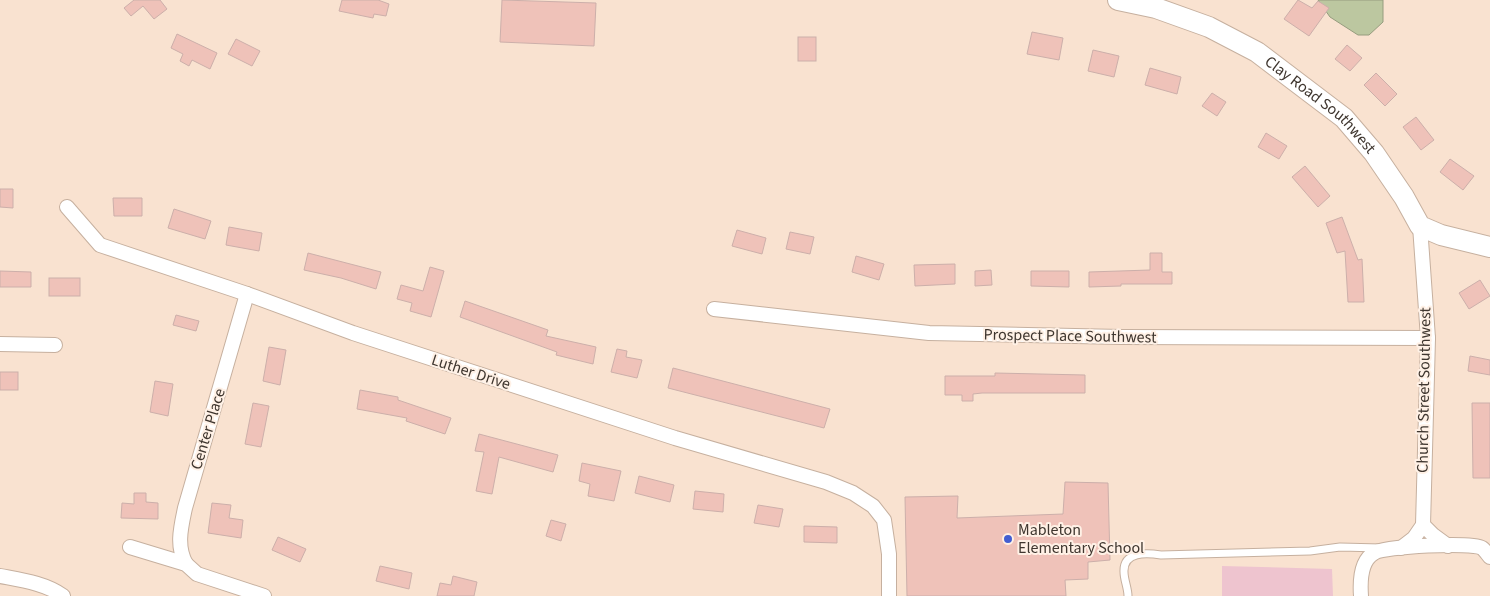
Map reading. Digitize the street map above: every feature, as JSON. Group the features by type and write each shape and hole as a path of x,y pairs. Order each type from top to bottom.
{"street":[{"name":"Clay Road Southwest","path":"1118,0 1156,8 1209,27 1257,52 1303,86 1344,118 1374,153 1404,197 1420,226"},
{"name":"Luther Drive","path":"67,207 100,245 247,294 353,333 666,435 826,482 853,493 873,506 884,520 889,554 889,596"},
{"path":"1420,226 1441,235 1490,247"},
{"name":"Church Street Southwest","path":"1420,226 1428,338 1423,525"},
{"name":"Center Place","path":"186,564 180,554 180,535 185,508 247,294"},
{"name":"Prospect Place Southwest","path":"714,309 929,333 1122,337 1428,338"},
{"path":"0,344 55,345"},
{"path":"1401,548 1414,538 1423,525 1448,546"},
{"path":"1361,596 1363,568 1374,553 1386,548 1448,546 1482,548 1490,558"},
{"path":"130,547 186,564 197,574 264,596"},
{"path":"0,576 27,581 56,591 63,596"}],"lane":[{"path":"1128,596 1124,572 1126,564 1133,556 1141,552 1161,555 1310,551 1340,547 1386,548"}],"shaded area":[{"path":"1318,0 1383,0 1383,22 1369,35 1358,35 1330,17"},
{"path":"1222,566 1332,569 1333,596 1222,596"}],"building":[{"path":"134,0 160,0 167,9 154,19 143,6 131,16 124,8"},
{"path":"342,0 378,0 389,4 386,16 374,14 373,18 339,11"},
{"path":"502,0 596,3 594,46 500,42"},
{"path":"1298,0 1312,8 1318,1 1329,8 1309,36 1284,19"},
{"path":"1032,32 1063,38 1059,60 1027,54"},
{"path":"177,34 217,53 210,69 192,60 189,66 180,61 183,54 171,48"},
{"path":"798,37 816,37 816,61 798,61"},
{"path":"236,39 260,51 252,66 228,54"},
{"path":"1347,45 1362,58 1350,71 1335,59"},
{"path":"1093,50 1119,56 1114,77 1088,71"},
{"path":"1150,68 1181,77 1177,94 1145,85"},
{"path":"1376,73 1397,94 1385,106 1364,85"},
{"path":"1212,93 1226,102 1217,116 1202,106"},
{"path":"1416,117 1434,140 1421,150 1403,127"},
{"path":"1266,133 1287,146 1279,159 1258,147"},
{"path":"1450,159 1474,176 1463,190 1440,172"},
{"path":"1305,166 1330,196 1318,207 1292,177"},
{"path":"0,189 13,189 13,208 0,207"},
{"path":"113,198 142,198 142,216 114,216"},
{"path":"174,209 211,221 205,239 168,228"},
{"path":"1342,217 1358,260 1362,259 1364,302 1348,302 1345,251 1337,253 1326,223"},
{"path":"229,227 262,233 259,251 226,245"},
{"path":"737,230 766,238 762,254 732,246"},
{"path":"790,232 814,237 810,254 786,249"},
{"path":"308,253 381,272 376,289 341,278 304,270"},
{"path":"1150,253 1162,253 1162,272 1172,272 1172,284 1121,284 1121,286 1089,287 1089,272 1150,270"},
{"path":"856,256 884,264 879,280 852,272"},
{"path":"955,264 955,284 915,286 914,265"},
{"path":"430,267 444,271 431,317 410,311 412,303 397,299 401,285 423,291"},
{"path":"991,270 992,285 975,286 975,271"},
{"path":"0,271 31,272 31,287 0,287"},
{"path":"1031,271 1069,271 1069,287 1031,286"},
{"path":"49,278 80,278 80,296 49,296"},
{"path":"1480,280 1490,296 1469,309 1459,293"},
{"path":"465,301 548,330 546,336 596,347 593,364 556,355 557,352 460,317"},
{"path":"176,315 199,321 196,331 173,325"},
{"path":"269,347 286,350 280,385 263,381"},
{"path":"617,349 627,351 626,357 642,360 637,378 611,372"},
{"path":"1470,356 1490,360 1490,375 1468,371"},
{"path":"673,368 830,409 824,428 668,388"},
{"path":"0,372 18,372 18,390 0,390"},
{"path":"995,373 1085,375 1085,393 982,393 973,394 973,401 962,401 962,395 945,395 945,376 995,376"},
{"path":"155,381 173,384 168,416 150,412"},
{"path":"360,390 398,397 398,400 451,418 445,434 406,421 407,418 357,409"},
{"path":"253,403 269,406 261,447 245,444"},
{"path":"1472,403 1490,403 1490,478 1473,478"},
{"path":"479,434 558,455 553,472 499,457 492,494 476,491 484,452 475,451"},
{"path":"582,463 621,471 614,501 588,496 590,484 579,481"},
{"path":"639,476 674,485 670,502 635,493"},
{"name":"Mableton Elementary School","path":"1065,482 1108,483 1110,560 1088,562 1088,579 1065,580 1066,596 907,596 905,497 958,496 957,518 1063,514"},
{"path":"695,491 724,494 723,512 693,509"},
{"path":"134,493 146,493 146,502 158,503 158,519 121,518 122,503 134,504"},
{"path":"212,503 231,505 229,518 243,520 241,538 208,533"},
{"path":"758,505 783,509 779,527 754,523"},
{"path":"551,520 566,524 561,541 546,536"},
{"path":"804,526 837,527 837,543 804,542"},
{"path":"278,537 306,549 300,562 272,550"},
{"path":"380,566 412,573 409,589 376,581"},
{"path":"453,576 477,582 474,596 437,596 440,583 451,585"}],"place":[{"name":"Mableton Elementary School","path":"1008,539"}]}
